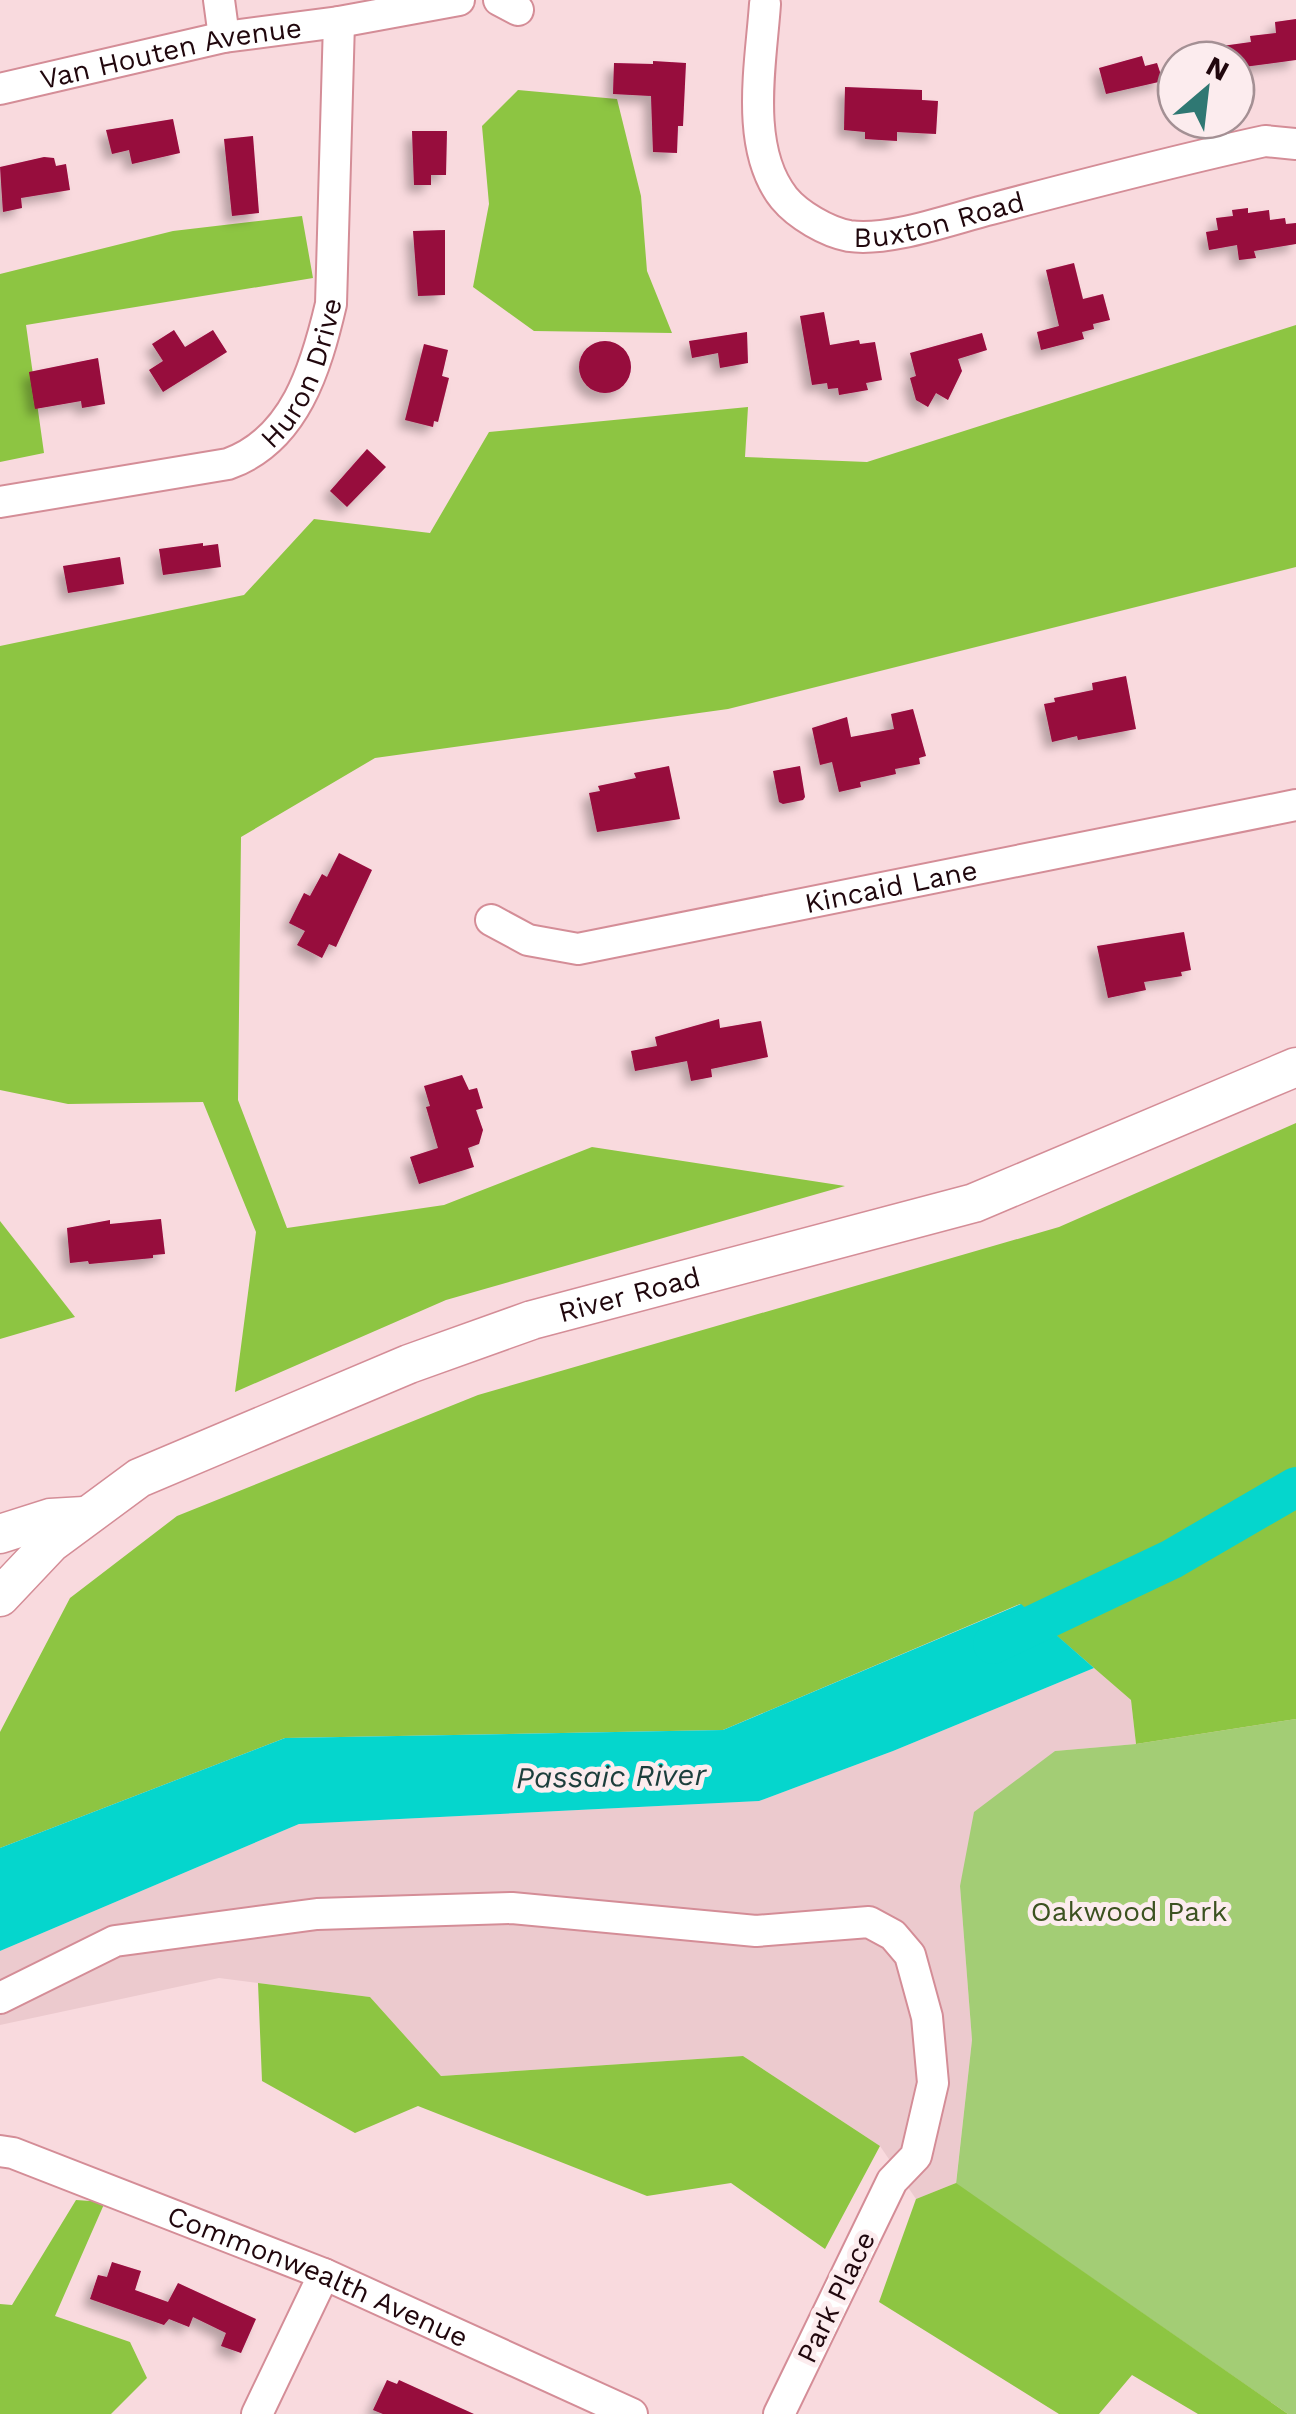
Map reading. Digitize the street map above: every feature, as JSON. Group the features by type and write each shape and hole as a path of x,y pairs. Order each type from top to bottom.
{"main road":[{"name":"River Road","path":"0,1597 86,1515 139,1478 200,1450 475,1338 974,1203 1296,1067"},
{"path":"0,1534 50,1518 86,1515"}],"street":[{"path":"219,0 224,37"},
{"name":"Van Houten Avenue","path":"0,90 224,37 340,22 459,0"},
{"name":"Buxton Road","path":"764,4 760,120 762,146 770,169 784,197 801,212 847,236 866,237 924,226 1265,141 1296,144"},
{"name":"Huron Drive","path":"0,502 228,464 269,442 287,422 323,338 330,304 340,22"},
{"name":"Kincaid Lane","path":"492,920 528,940 578,949 1296,805"},
{"name":"Park Place","path":"0,1998 116,1940 318,1914 512,1908 756,1931 869,1922 893,1935 910,1955 927,2017 933,2083 916,2156 892,2181 779,2414"},
{"name":"Commonwealth Avenue","path":"4,2151 324,2274 616,2410"},
{"path":"256,2414 324,2274"}],"shaded area":[{"path":"1094,1668 1131,1700 1136,1744 1055,1751 960,1886 972,2040 956,2183 916,2199 880,2146 743,2056 441,2076 370,1997 219,1978 0,2025 0,1951 299,1824 759,1801"}],"green space":[{"path":"518,90 617,99 641,196 647,271 672,333 534,331 473,287 489,204 482,126"},
{"path":"302,216 313,278 26,325 44,453 0,462 0,274 173,231"},
{"path":"1296,325 1296,567 728,709 375,758 241,837 238,1100 287,1228 444,1205 592,1147 845,1186 446,1300 235,1392 256,1232 203,1102 68,1104 0,1090 0,646 244,595 314,519 430,533 489,432 748,407 745,457 867,462"},
{"path":"1296,1123 1296,1719 1136,1744 1131,1700 1020,1604 723,1730 285,1738 0,1848 0,1732 70,1598 177,1516 478,1395 1059,1227"},
{"path":"0,1221 75,1317 0,1339"},
{"name":"Oakwood Park","path":"1296,1719 1296,2414 1288,2414 956,2184 972,2040 960,1886 974,1812 1055,1751 1136,1744"},
{"path":"258,1983 370,1997 441,2076 743,2056 880,2146 825,2249 731,2183 647,2196 418,2106 355,2133 262,2081"},
{"path":"956,2183 1288,2414 1198,2414 1132,2375 1099,2414 1059,2414 879,2302 916,2199"},
{"path":"76,2200 105,2202 55,2316 130,2342 147,2378 111,2414 0,2414 0,2304 12,2305"}],"water":[{"path":"1021,1604 1094,1668 759,1801 299,1824 0,1951 0,1848 285,1738 723,1730"}],"building":[{"path":"1296,19 1296,60 1256,65 1256,40 1250,36 1276,33 1275,22"},
{"path":"1142,56 1145,66 1156,63 1156,83 1106,94 1099,68"},
{"path":"614,63 686,63 683,126 678,126 677,153 653,152 651,96 613,94"},
{"path":"845,87 922,90 922,100 938,101 936,134 897,132 897,141 865,139 865,132 844,130"},
{"path":"173,119 180,153 132,164 129,150 112,154 106,130"},
{"path":"412,131 447,131 446,175 431,175 431,185 414,185"},
{"path":"253,136 259,213 232,216 224,139"},
{"path":"54,158 56,166 66,164 70,190 21,198 22,208 3,212 0,167"},
{"path":"1248,208 1248,213 1269,210 1270,220 1285,218 1286,224 1296,223 1296,244 1254,251 1256,258 1239,260 1237,245 1209,250 1206,232 1218,230 1216,218 1233,216 1232,210"},
{"path":"445,230 445,295 418,296 413,231"},
{"path":"1074,263 1083,299 1103,294 1110,320 1093,324 1094,329 1082,332 1084,339 1041,350 1037,332 1059,326 1046,270"},
{"path":"824,312 830,345 859,340 860,344 875,342 882,380 866,383 868,390 839,395 838,388 828,389 827,383 812,385 800,316"},
{"path":"174,330 185,347 213,330 227,352 163,392 149,370 163,361 152,344"},
{"path":"747,332 748,363 720,368 718,353 692,358 689,341"},
{"path":"982,333 987,350 958,359 962,371 948,400 936,393 928,407 916,400 910,378 916,376 910,353"},
{"path":"605,341 623,349 631,367 623,385 605,393 587,385 579,367 587,349"},
{"path":"424,344 448,350 442,376 449,378 438,422 434,421 433,427 405,420"},
{"path":"98,358 105,404 82,408 81,401 35,409 29,372"},
{"path":"367,449 386,467 347,507 330,491"},
{"path":"218,544 221,567 163,575 159,549"},
{"path":"120,557 124,584 68,593 63,566"},
{"path":"1126,676 1136,729 1052,742 1044,704 1055,702 1054,698 1093,690 1092,683"},
{"path":"913,709 926,756 919,758 920,764 895,769 896,774 860,782 861,787 839,792 832,762 820,765 812,728 847,717 851,737 894,729 891,714"},
{"path":"669,766 680,819 597,832 589,793 600,791 598,786 636,778 634,773"},
{"path":"800,766 805,797 779,802 773,771"},
{"path":"339,853 372,870 336,947 329,944 322,958 297,945 305,931 289,923 304,893 310,896 322,874 327,877"},
{"path":"1184,932 1191,970 1181,972 1182,976 1144,982 1146,990 1108,998 1097,946"},
{"path":"719,1019 720,1028 761,1021 768,1057 711,1069 712,1077 691,1081 687,1061 635,1071 631,1051 657,1046 655,1037"},
{"path":"462,1075 469,1090 477,1088 483,1108 476,1110 483,1130 479,1144 468,1148 474,1167 419,1184 410,1157 438,1148 424,1086"},
{"path":"161,1219 165,1254 70,1263 67,1228 110,1220 110,1224"},
{"path":"112,2262 141,2271 135,2290 168,2302 178,2283 256,2319 241,2353 221,2346 226,2333 193,2317 189,2327 169,2319 164,2325 90,2299 98,2275 107,2277"},
{"path":"387,2380 397,2384 399,2380 474,2414 383,2414 373,2410"}],"waterway":[{"name":"Passaic River","path":"993,1644 1172,1559 1296,1487"}]}
